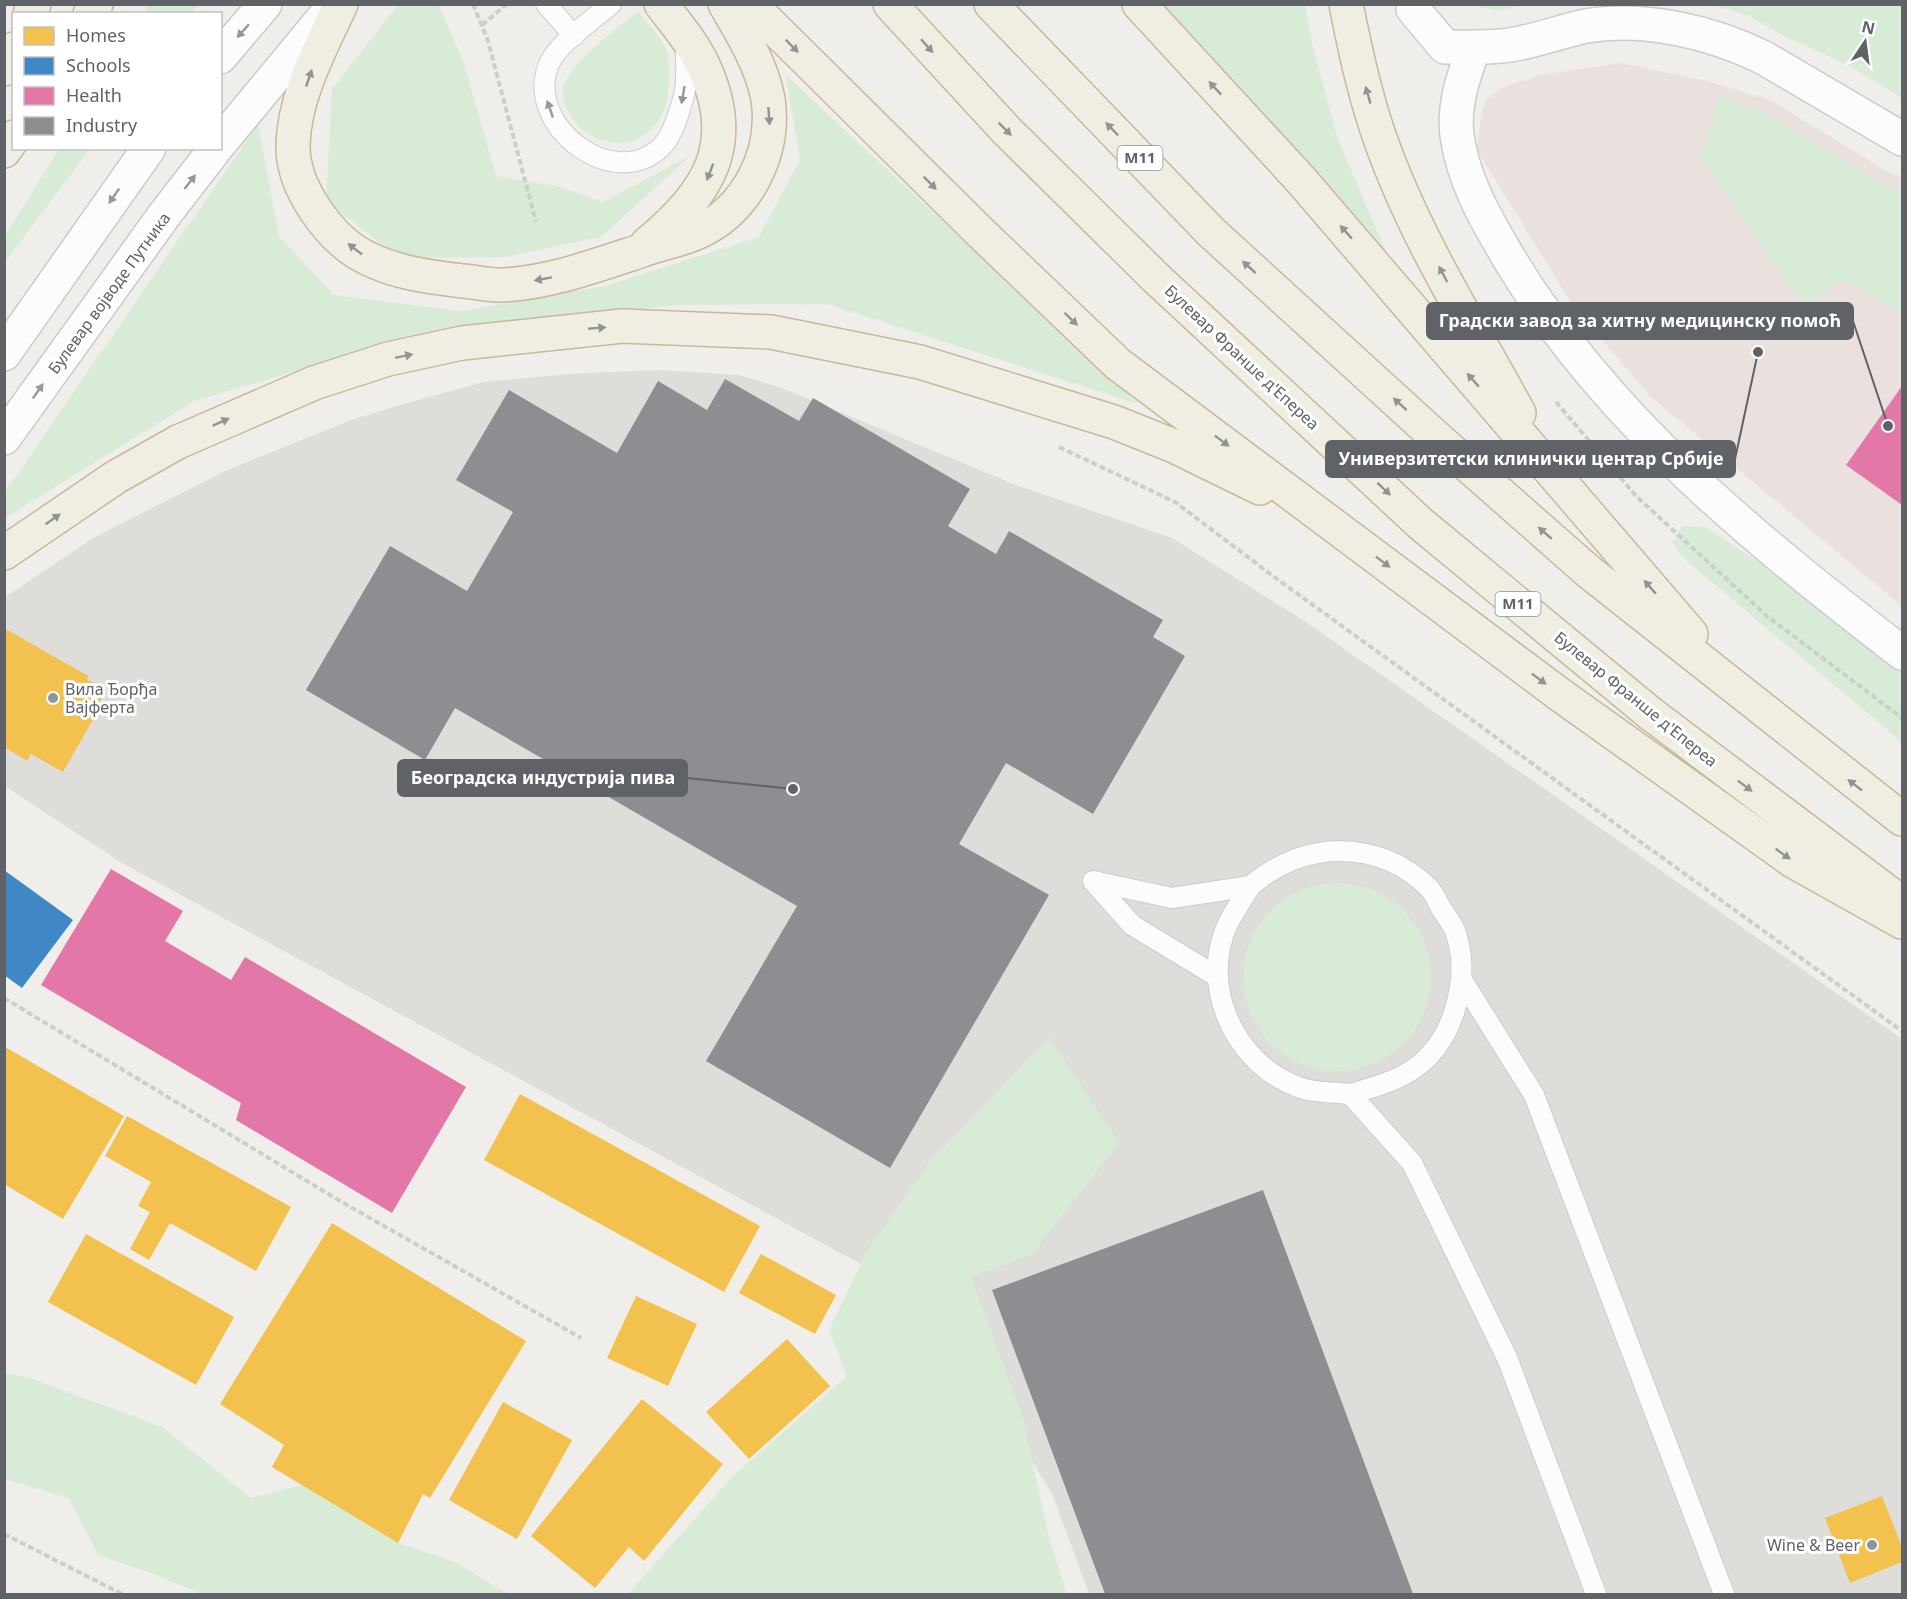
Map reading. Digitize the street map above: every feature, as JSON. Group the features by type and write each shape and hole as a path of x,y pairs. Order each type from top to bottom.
{"highway":[{"path":"341,4 315,62 298,109 293,147 300,181 312,208 337,235 366,258 406,272 502,285 602,266 639,251 696,233 724,216 747,193 764,152 770,129 767,98 760,75 725,4"},
{"path":"639,251 670,226 692,202 709,178 716,155 719,129 715,98 703,64 661,4"},
{"path":"750,4 980,232 1118,364 1559,694 1793,861 1902,922"},
{"name":"Булевар Франше д'Епереа","path":"890,4 1006,131 1156,278 1420,524 1651,714 1902,904"},
{"name":"M11","path":"991,4 1219,239 1580,564 1742,695 1902,819"},
{"path":"1139,4 1301,180 1742,695"},
{"path":"1346,4 1355,49 1381,142 1422,235 1552,472"},
{"path":"4,69 12,53"},
{"path":"4,553 116,477 178,442 314,383 388,359 462,343 622,326 771,332 920,362 1038,397 1174,446 1336,526"}],"street":[{"path":"222,55 265,4"},
{"path":"222,141 335,4"},
{"path":"1413,4 1413,9 1446,47 1502,46 1587,26 1630,23 1703,35 1764,58 1902,139"},
{"path":"1474,47 1460,86 1457,134 1470,187 1504,250 1548,319 1622,410 1676,463 1760,540 1902,653"},
{"path":"4,354 148,150"},
{"name":"Булевар војводе Путника","path":"4,438 165,214 214,150"}],"lane":[{"path":"546,4 574,36"},
{"path":"611,4 560,48 550,63 545,79 545,93 557,127 574,144 597,157 634,161 662,146 670,135 684,97 686,37"},
{"path":"1341,849 1389,860 1430,889 1455,931 1462,980 1451,1022 1427,1058 1392,1083 1350,1094 1301,1089 1258,1064 1228,1024 1216,976 1225,927 1251,886 1292,858 1341,849"},
{"path":"1216,976 1132,925 1093,881 1172,898 1251,886"},
{"path":"1462,980 1534,1095 1724,1594"},
{"path":"1350,1094 1412,1163 1418,1174 1508,1360 1596,1594"}],"path":[{"path":"473,4 482,26 536,222"},
{"path":"482,26 507,4"},
{"path":"1056,445 1175,502 1277,579 1902,1031"},
{"path":"4,999 340,1201 581,1338"},
{"path":"4,1534 122,1594"}],"shaded area":[{"path":"1621,63 1707,81 1772,101 1886,171 1902,177 1902,606 1651,397 1574,307 1477,150 1482,110 1487,99 1503,87 1540,75"},
{"path":"657,370 739,375 782,388 1016,485 1172,538 1306,622 1902,1039 1902,1594 1089,1594 1053,1496 936,1301 844,1255 122,863 5,786 4,598 93,538 225,471 351,420 407,403 484,382 568,374"}],"green space":[{"path":"149,4 199,5 193,12 144,12"},
{"path":"398,5 439,5 464,64 496,176 556,186 603,202 690,156 601,237 504,257 399,258 326,201 332,89"},
{"path":"1164,5 1305,5 1313,47 1337,137 1390,261"},
{"path":"1472,5 1522,5 1500,11"},
{"path":"1714,5 1902,5 1902,98 1848,65 1784,36 1749,16"},
{"path":"638,11 665,47 669,79 665,107 653,128 642,136 617,143 604,141 579,127 570,115 564,100 564,85 569,75 586,55"},
{"path":"786,75 1138,404 827,304 677,305 422,335 194,401 5,518 5,492 258,124 279,236 334,295 461,311 605,286 759,237 800,160"},
{"path":"1718,96 1766,113 1880,182 1902,190 1902,316 1844,278 1806,309 1699,156 1708,139"},
{"path":"58,150 89,150 5,262 5,236"},
{"path":"1682,526 1706,527 1772,571 1902,667 1902,742 1688,562 1672,543"},
{"path":"1328,883 1346,883 1373,890 1404,910 1424,941 1431,977 1424,1013 1404,1044 1373,1064 1346,1071 1328,1071 1293,1060 1277,1050 1264,1037 1247,1004 1243,986 1243,968 1254,933 1264,917 1277,904 1310,887"},
{"path":"1049,1037 1119,1143 1031,1255 971,1277 1023,1419 1049,1538 1067,1594 628,1594 732,1477 847,1376 829,1330 867,1251 928,1164"},
{"path":"4,1373 30,1378 162,1427 251,1498 301,1485 398,1543 455,1562 508,1594 202,1594 98,1555 69,1498 5,1479"}],"building: Homes":[{"name":"Вила Ђорђа Вајферта","path":"4,628 88,676 87,680 97,684 103,691 101,700 92,706 99,709 63,772 31,754 27,761 4,747"},
{"path":"7,1048 124,1116 63,1219 4,1184 4,1052"},
{"path":"520,1094 760,1226 724,1292 484,1160"},
{"path":"127,1116 291,1207 256,1271 170,1223 149,1260 130,1249 150,1212 138,1206 151,1182 105,1156"},
{"path":"332,1223 526,1341 430,1498 423,1494 398,1543 272,1467 284,1445 220,1404"},
{"path":"86,1234 234,1317 196,1385 48,1302"},
{"path":"761,1254 836,1295 815,1334 739,1293"},
{"path":"636,1296 697,1324 668,1386 607,1358"},
{"path":"787,1339 830,1386 749,1459 706,1412"},
{"path":"642,1399 723,1464 644,1561 629,1547 595,1588 531,1536"},
{"path":"503,1402 572,1440 517,1539 449,1500"},
{"path":"1882,1496 1902,1547 1902,1562 1850,1583 1825,1518"}],"building: Schools":[{"path":"4,870 73,920 22,988 4,975"}],"building: Health":[{"path":"1902,386 1902,505 1846,465"},
{"path":"111,869 183,911 165,941 231,980 245,957 466,1087 392,1213 236,1120 241,1103 41,985"}],"building: Industry":[{"path":"725,379 799,421 813,398 970,489 948,526 996,554 1009,531 1163,620 1153,637 1185,656 1093,814 1006,763 959,844 1049,895 890,1168 706,1061 797,906 455,708 425,760 306,690 390,546 467,591 513,512 456,480 509,390 617,453 658,381 707,410"},
{"path":"1263,1190 1413,1594 1105,1594 992,1290"}],"place":[{"name":"Универзитетски клинички центар Србије","path":"1758,352"},
{"name":"Градски завод за хитну медицинску помоћ","path":"1888,426"},
{"name":"Вила Ђорђа Вајферта","path":"53,698"},
{"name":"Београдска индустрија пива","path":"793,789"},
{"name":"Wine & Beer","path":"1872,1545"}]}
